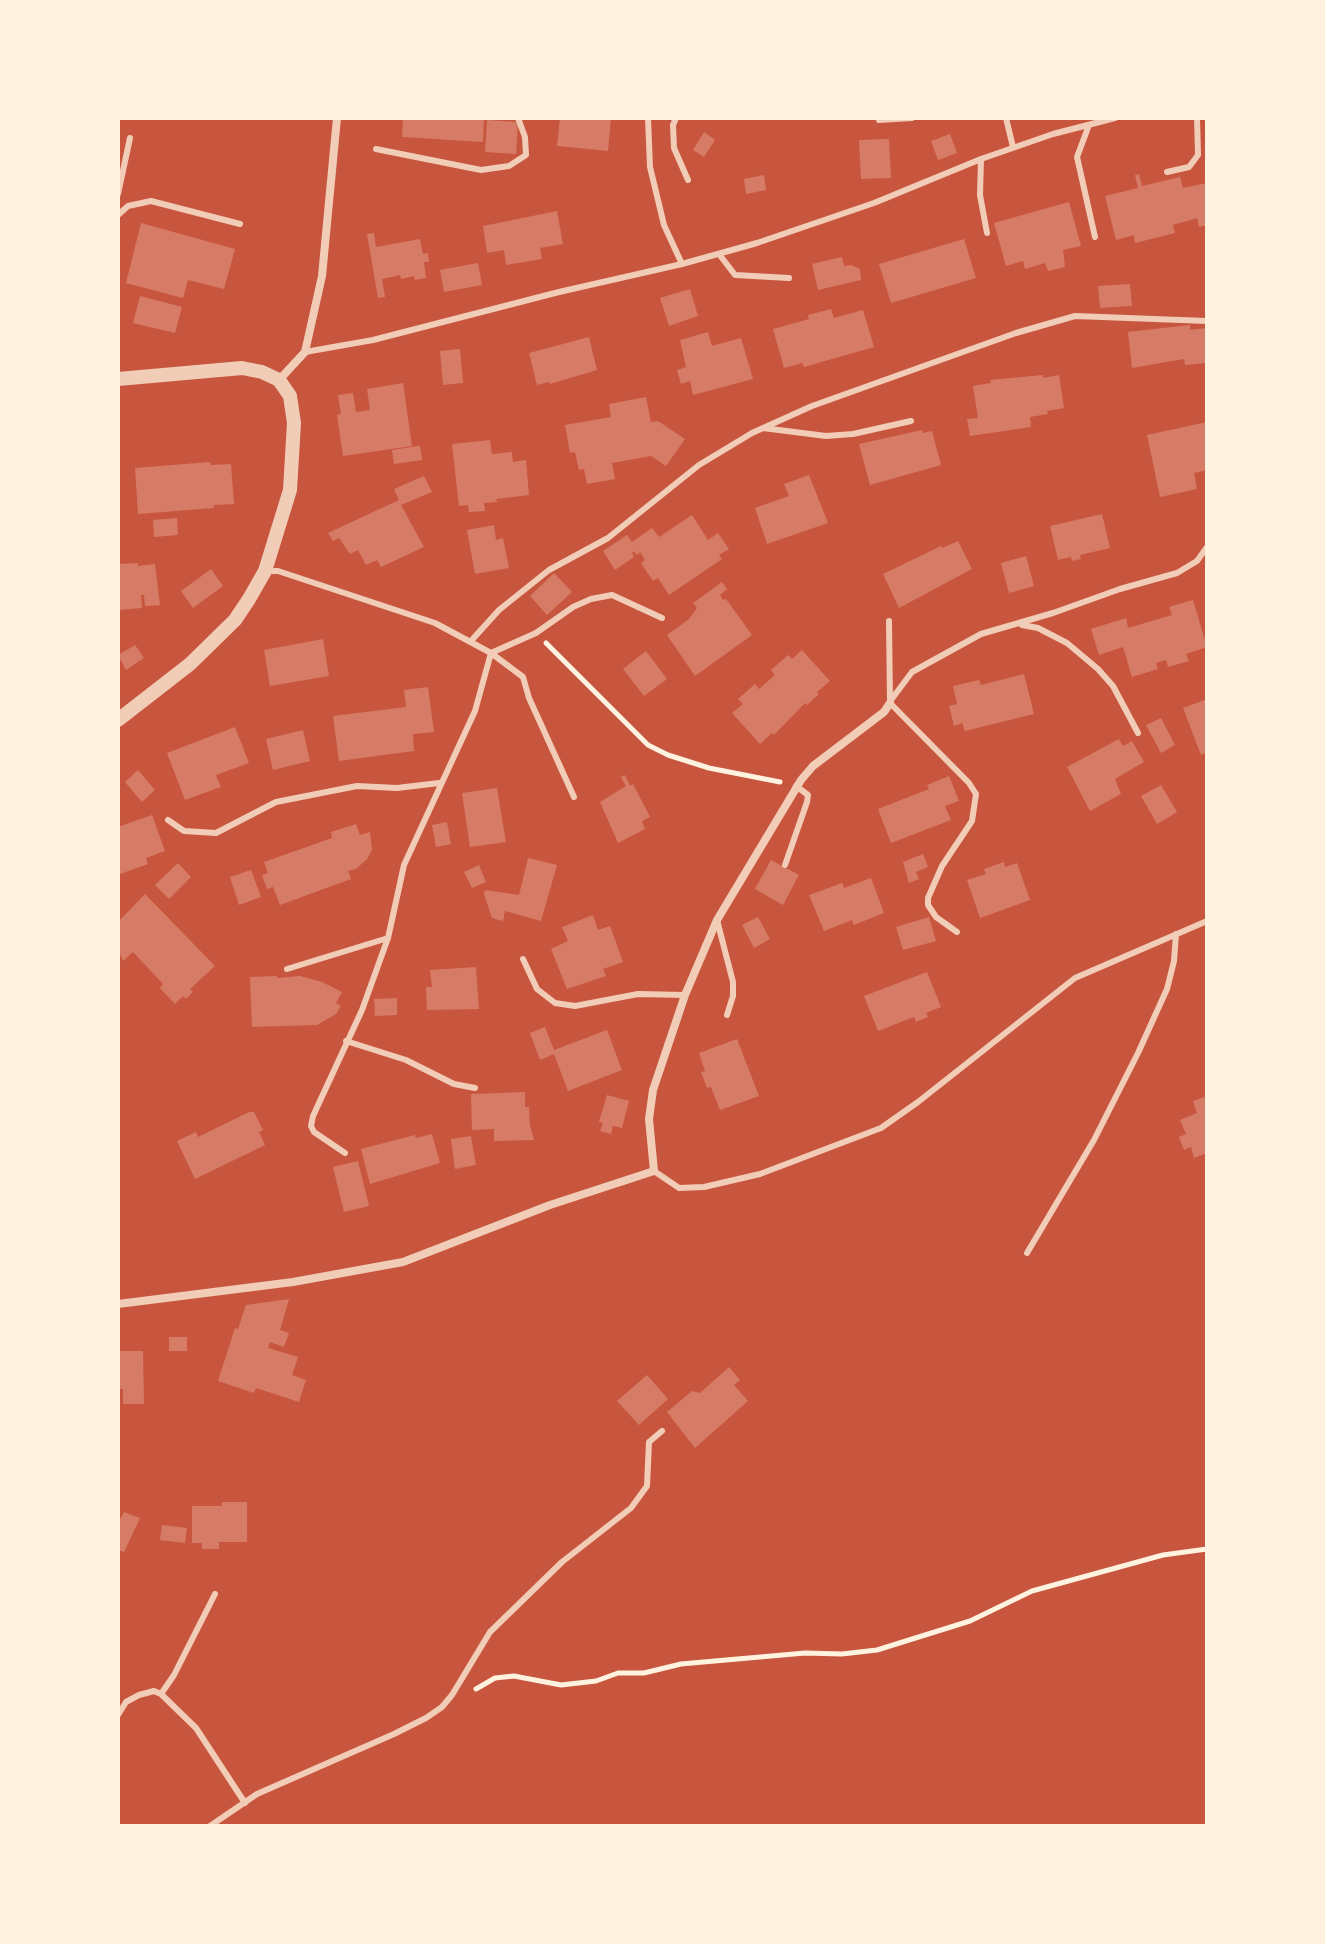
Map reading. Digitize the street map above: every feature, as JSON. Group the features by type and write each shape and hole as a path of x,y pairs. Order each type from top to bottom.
{"street":[{"path":"279,380 305,352 322,276 337,118"},
{"path":"118,379 242,368 262,372 279,380 290,396 294,423 290,490 265,571 235,620 190,664 118,720"},
{"path":"118,1304 293,1282 403,1262 550,1205 654,1171 649,1119 653,1090 685,995 717,920 796,786 813,766 884,712 890,703"}],"lane":[{"path":"376,149 481,170 509,166 526,155 525,137 518,118"},
{"path":"648,118 650,167 664,225 682,264"},
{"path":"676,118 673,125 674,148 688,180"},
{"path":"879,120 912,118"},
{"path":"1006,118 1013,147"},
{"path":"305,352 373,340 719,254 834,217 1013,147 1115,118"},
{"path":"1167,172 1189,167 1198,155 1197,118"},
{"path":"1089,125 1077,157 1095,237"},
{"path":"118,194 130,138"},
{"path":"981,159 980,195 987,233"},
{"path":"118,215 128,206 151,201 240,224"},
{"path":"719,254 735,275 789,278"},
{"path":"471,641 499,610 549,570 608,538 699,465 763,428 872,383 1075,316 1207,321"},
{"path":"763,428 826,436 853,434 911,421"},
{"path":"890,703 912,672 981,634 1177,573 1197,561 1207,547"},
{"path":"265,571 278,571 435,623 491,653 523,677 529,698 574,797"},
{"path":"491,653 536,633 573,607 591,599 612,595 662,618"},
{"path":"889,621 890,703 969,783 976,794 972,821 942,866 928,898 928,905 936,917 957,932"},
{"path":"1014,625 1038,628 1058,638 1098,669 1113,686 1138,733"},
{"path":"345,1153 314,1132 311,1126 362,1010 388,938 404,865 439,783 475,711 491,653"},
{"path":"168,820 184,831 216,833 276,802 339,788 397,788 439,783"},
{"path":"785,865 808,795 796,786"},
{"path":"717,920 733,982 733,996 727,1015"},
{"path":"654,1171 679,1188 704,1187 760,1174 881,1128 1075,978 1207,921"},
{"path":"1027,1253 1094,1140 1138,1053 1167,989 1176,934"},
{"path":"287,969 388,938"},
{"path":"523,959 537,989 555,1003 575,1006 638,994 685,995"},
{"path":"346,1041 406,1060 454,1084 475,1088"},
{"path":"210,1826 257,1794 426,1718 442,1707 483,1640 514,1607 562,1562 631,1508 647,1486 649,1442 662,1431"},
{"path":"161,1694 174,1675 215,1594"},
{"path":"118,1715 126,1702 139,1695 154,1691 161,1694 196,1728 245,1803"}],"path":[{"path":"536,633 648,745 709,768 796,786"},
{"path":"452,1695 476,1689 495,1678 514,1676 561,1685 596,1681 618,1673 644,1673 681,1664 877,1650 970,1621 1032,1591 1163,1555 1207,1549"}],"building":[{"path":"403,118 484,118 483,142 402,137"},
{"path":"560,118 611,118 608,151 557,146"},
{"path":"487,120 518,122 516,154 485,152"},
{"path":"704,132 715,140 704,157 693,150"},
{"path":"950,134 957,153 938,160 931,141"},
{"path":"889,139 891,178 861,179 859,140"},
{"path":"1139,174 1142,186 1180,177 1183,188 1207,183 1207,225 1199,227 1197,218 1173,225 1175,233 1135,243 1134,235 1116,240 1105,196 1138,188 1135,175"},
{"path":"764,175 766,190 746,194 744,179"},
{"path":"1069,202 1081,246 1063,250 1065,267 1048,271 1045,263 1025,269 1023,261 1006,266 994,223"},
{"path":"557,211 563,244 540,248 542,259 506,265 504,250 487,253 483,226"},
{"path":"141,223 235,249 224,289 188,280 183,298 126,283"},
{"path":"374,233 376,247 420,239 423,254 428,253 429,262 424,262 426,278 415,280 414,276 401,279 400,275 382,279 385,297 378,298 367,234"},
{"path":"964,239 976,278 891,303 879,264"},
{"path":"842,257 844,266 860,269 861,280 818,290 812,264"},
{"path":"478,263 482,285 444,292 440,270"},
{"path":"1130,284 1132,306 1100,308 1098,286"},
{"path":"690,289 698,316 669,326 660,298"},
{"path":"140,296 182,307 175,333 133,323"},
{"path":"831,309 834,318 863,310 874,347 804,367 802,363 784,368 773,329"},
{"path":"1190,325 1190,330 1206,328 1207,363 1185,365 1184,359 1132,368 1128,332"},
{"path":"708,332 712,346 741,338 753,379 693,395 690,381 681,384 677,370 686,367 680,340"},
{"path":"589,337 597,370 537,385 529,353"},
{"path":"460,349 463,383 443,385 440,351"},
{"path":"1043,375 1043,378 1059,375 1064,408 1030,417 1031,427 970,436 967,419 978,418 973,386 991,383 990,380"},
{"path":"403,383 412,446 343,456 337,415 341,414 338,395 353,393 356,412 370,410 367,389"},
{"path":"646,397 651,422 658,421 685,439 666,466 651,456 612,463 615,479 587,484 584,469 579,470 575,452 570,453 565,425 611,417 609,404"},
{"path":"1207,422 1207,470 1194,473 1197,489 1160,497 1147,435"},
{"path":"922,430 923,433 932,431 941,465 870,485 859,444"},
{"path":"490,440 492,454 512,452 513,462 526,460 529,495 496,499 497,502 484,503 485,511 469,512 468,505 459,506 452,444"},
{"path":"420,446 422,460 394,464 392,450"},
{"path":"210,462 211,465 231,464 234,504 138,514 135,468"},
{"path":"809,475 828,523 767,544 755,508 789,496 784,484"},
{"path":"424,476 432,492 401,505 424,547 381,567 377,560 366,565 358,550 350,554 339,538 333,541 328,533 399,500 394,489"},
{"path":"1102,514 1110,548 1080,555 1081,559 1072,561 1071,557 1058,560 1050,526"},
{"path":"692,515 708,540 718,533 729,549 719,555 722,559 669,595 658,578 653,581 641,563 645,560 640,552 637,555 634,551 634,557 615,570 603,551 627,535 632,542 652,528 659,537"},
{"path":"177,518 178,535 154,537 153,520"},
{"path":"494,525 496,540 503,538 509,568 475,574 467,530"},
{"path":"958,541 972,569 899,608 883,574"},
{"path":"1026,556 1034,586 1009,593 1001,563"},
{"path":"138,563 138,566 155,564 160,605 145,606 144,595 141,595 142,608 118,610 118,564"},
{"path":"211,569 223,586 193,608 181,591"},
{"path":"554,573 572,592 547,615 530,596"},
{"path":"722,582 727,589 720,595 752,635 695,676 667,635 689,619 697,608 693,603"},
{"path":"1193,600 1207,647 1186,654 1189,661 1168,667 1166,660 1156,663 1158,669 1132,677 1123,647 1099,655 1091,629 1126,618 1128,628 1172,615 1169,607"},
{"path":"323,639 329,676 270,686 264,650"},
{"path":"135,645 144,658 126,670 118,655"},
{"path":"802,650 830,681 774,735 772,733 760,744 732,713 743,704 738,699 755,684 759,689 775,675 771,670 788,655 792,659"},
{"path":"646,651 667,679 644,696 623,669"},
{"path":"1024,674 1034,714 965,731 962,723 954,726 949,706 957,704 953,686 979,680 981,685"},
{"path":"428,687 434,732 413,734 414,751 339,761 333,716 406,707 404,690"},
{"path":"1207,699 1207,752 1201,755 1183,708"},
{"path":"1161,718 1175,745 1161,753 1146,725"},
{"path":"235,727 249,763 216,775 221,787 185,800 167,753"},
{"path":"303,730 310,761 273,770 266,739"},
{"path":"1119,739 1123,746 1132,741 1144,762 1115,779 1121,794 1090,811 1067,767"},
{"path":"138,770 155,790 142,802 125,782"},
{"path":"625,775 650,817 642,821 645,829 618,843 600,802 626,786 621,777"},
{"path":"949,776 959,801 945,806 951,820 891,843 878,809 929,789 927,785"},
{"path":"1161,785 1177,812 1157,824 1141,796"},
{"path":"497,788 506,842 470,847 462,793"},
{"path":"152,815 165,851 146,858 148,864 120,874 118,827"},
{"path":"447,822 451,844 436,847 432,825"},
{"path":"356,824 360,835 370,832 372,850 356,869 348,871 351,879 280,905 273,887 267,889 262,875 268,873 264,862 332,838 331,832"},
{"path":"923,854 928,867 916,872 919,879 909,883 903,862"},
{"path":"528,858 557,865 541,921 505,911 503,921 492,918 485,890 519,895"},
{"path":"771,860 799,875 783,905 755,889"},
{"path":"1004,862 1005,867 1017,863 1030,900 980,918 967,880 986,874 984,869"},
{"path":"178,863 191,877 169,899 155,885"},
{"path":"479,865 486,882 472,888 464,872"},
{"path":"251,870 261,897 239,905 230,877"},
{"path":"871,878 884,913 854,925 852,920 824,931 809,895 842,883 844,888"},
{"path":"145,894 215,966 190,989 193,992 186,999 183,996 175,1004 160,988 163,984 133,952 123,961 118,950 118,922"},
{"path":"593,915 598,930 610,926 623,962 603,969 606,976 567,989 551,949 568,941 562,927"},
{"path":"758,917 770,939 754,948 742,925"},
{"path":"929,917 936,941 903,950 896,927"},
{"path":"476,967 479,1009 427,1010 426,987 432,987 430,970"},
{"path":"927,972 941,1007 926,1013 928,1017 916,1022 914,1017 878,1031 864,996"},
{"path":"300,976 322,982 342,992 336,1003 341,1006 336,1014 317,1025 252,1027 250,977"},
{"path":"397,998 397,1015 375,1016 374,999"},
{"path":"545,1027 554,1050 607,1030 622,1070 568,1091 554,1054 540,1060 530,1033"},
{"path":"737,1039 759,1096 720,1110 701,1072 705,1071 699,1053"},
{"path":"525,1092 525,1107 529,1107 534,1140 494,1141 494,1129 472,1130 471,1094"},
{"path":"607,1095 629,1101 622,1128 613,1126 611,1134 600,1131 603,1123 599,1122"},
{"path":"1207,1096 1207,1153 1194,1158 1191,1147 1184,1150 1179,1137 1186,1134 1180,1120 1197,1113 1193,1101"},
{"path":"254,1112 263,1130 259,1132 265,1145 195,1179 177,1141 196,1132 198,1137"},
{"path":"432,1134 440,1163 370,1184 361,1149 415,1135 416,1138"},
{"path":"471,1136 476,1165 455,1169 451,1139"},
{"path":"358,1161 369,1206 344,1212 333,1167"},
{"path":"289,1299 280,1330 289,1333 284,1347 270,1342 268,1348 298,1357 292,1375 306,1380 299,1402 256,1388 254,1393 218,1381 246,1305"},
{"path":"169,1337 187,1337 187,1351 169,1351"},
{"path":"118,1351 143,1351 144,1404 123,1404 123,1389 118,1389"},
{"path":"729,1367 740,1380 734,1385 748,1401 695,1448 667,1412 692,1391 700,1393"},
{"path":"647,1375 668,1399 639,1425 617,1401"},
{"path":"222,1502 247,1502 247,1542 219,1542 219,1549 202,1549 202,1543 192,1543 192,1506 222,1506"},
{"path":"124,1512 140,1518 124,1552 118,1550 118,1523"},
{"path":"162,1525 187,1528 185,1543 160,1540"}]}
